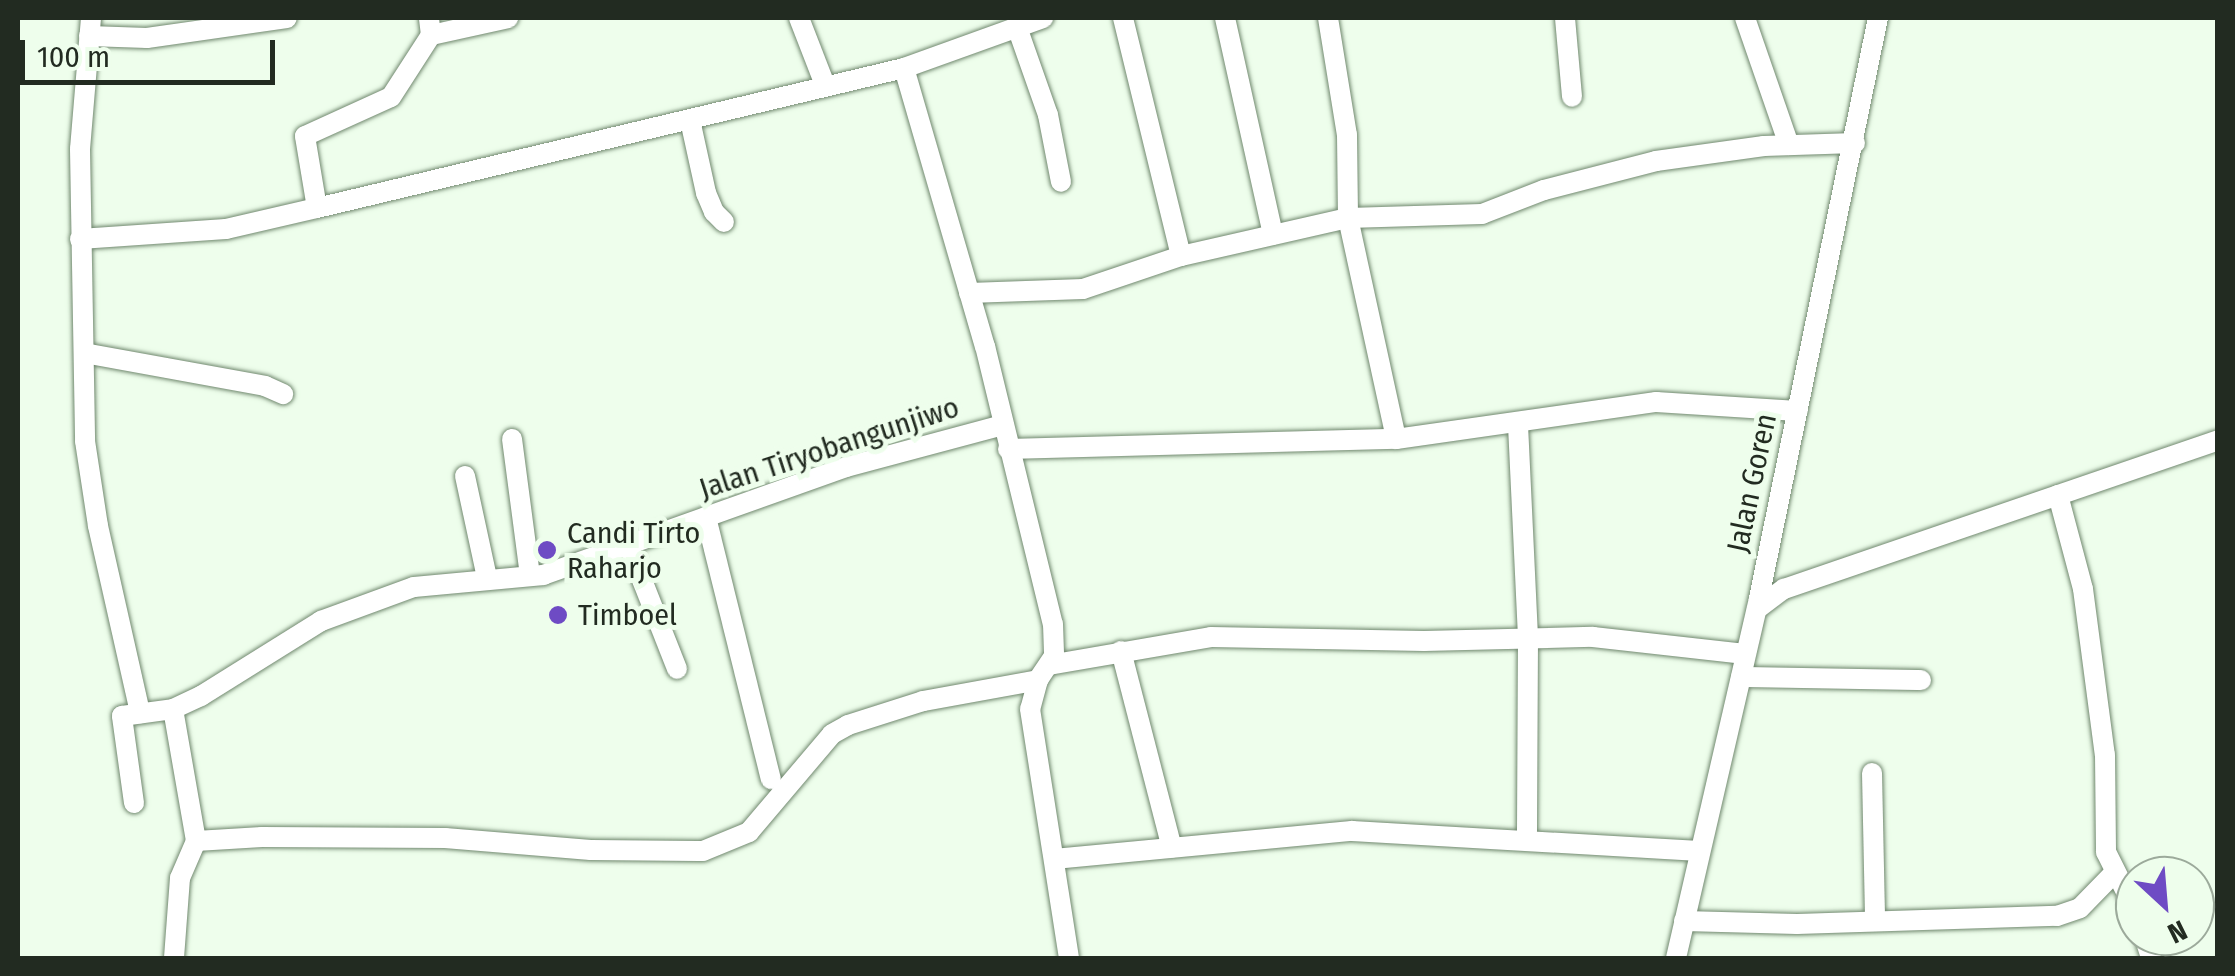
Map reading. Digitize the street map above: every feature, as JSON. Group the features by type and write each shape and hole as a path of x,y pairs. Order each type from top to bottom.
{"street":[{"path":"140,713 98,526 85,441 80,149 90,26 147,38 287,18"},
{"path":"317,208 305,140 307,132 391,97 430,26 508,18"},
{"path":"799,18 825,86"},
{"path":"80,239 226,229 904,68 1043,18"},
{"path":"1123,18 1181,256"},
{"path":"1225,18 1273,236"},
{"path":"1328,18 1347,135 1348,218 1396,440"},
{"path":"1565,18 1572,97"},
{"path":"1746,18 1789,145"},
{"name":"Jalan Goren","path":"1676,958 1757,610 1878,18"},
{"path":"1017,27 1048,115 1061,182"},
{"path":"904,68 969,293 1054,624 1056,646 1030,709 1069,958"},
{"path":"690,120 706,192 714,212 724,222"},
{"path":"969,293 1083,289 1181,256 1348,218 1482,214 1544,190 1656,161 1789,145 1855,143"},
{"path":"84,353 265,386 284,394"},
{"path":"1008,449 1396,440 1656,402 1798,411"},
{"name":"Jalan Tiryobangunjiwo","path":"172,709 336,614 414,587 530,576 629,547 846,467 1002,425"},
{"path":"1518,425 1528,638 1527,840"},
{"path":"512,439 530,576"},
{"path":"1757,610 1784,589 2218,440"},
{"path":"465,476 487,578"},
{"path":"1684,921 2057,916 2080,908 2115,872 2106,852 2107,772 2083,589 2058,496"},
{"path":"706,517 771,778"},
{"path":"629,547 676,669"},
{"path":"1765,568 1771,583 1784,589"},
{"path":"196,842 262,837 445,838 591,850 702,851 724,846 750,832 832,734 848,725 1121,652 1211,636 1592,637 1745,654"},
{"path":"1121,652 1172,848"},
{"path":"1741,677 1921,680"},
{"path":"134,804 122,716 172,709 196,842 180,878 174,958"},
{"path":"1872,773 1875,921"},
{"path":"1054,859 1352,831 1699,851"}],"place":[{"name":"Candi Tirto Raharjo","path":"547,550"},
{"name":"Timboel","path":"558,615"}]}
